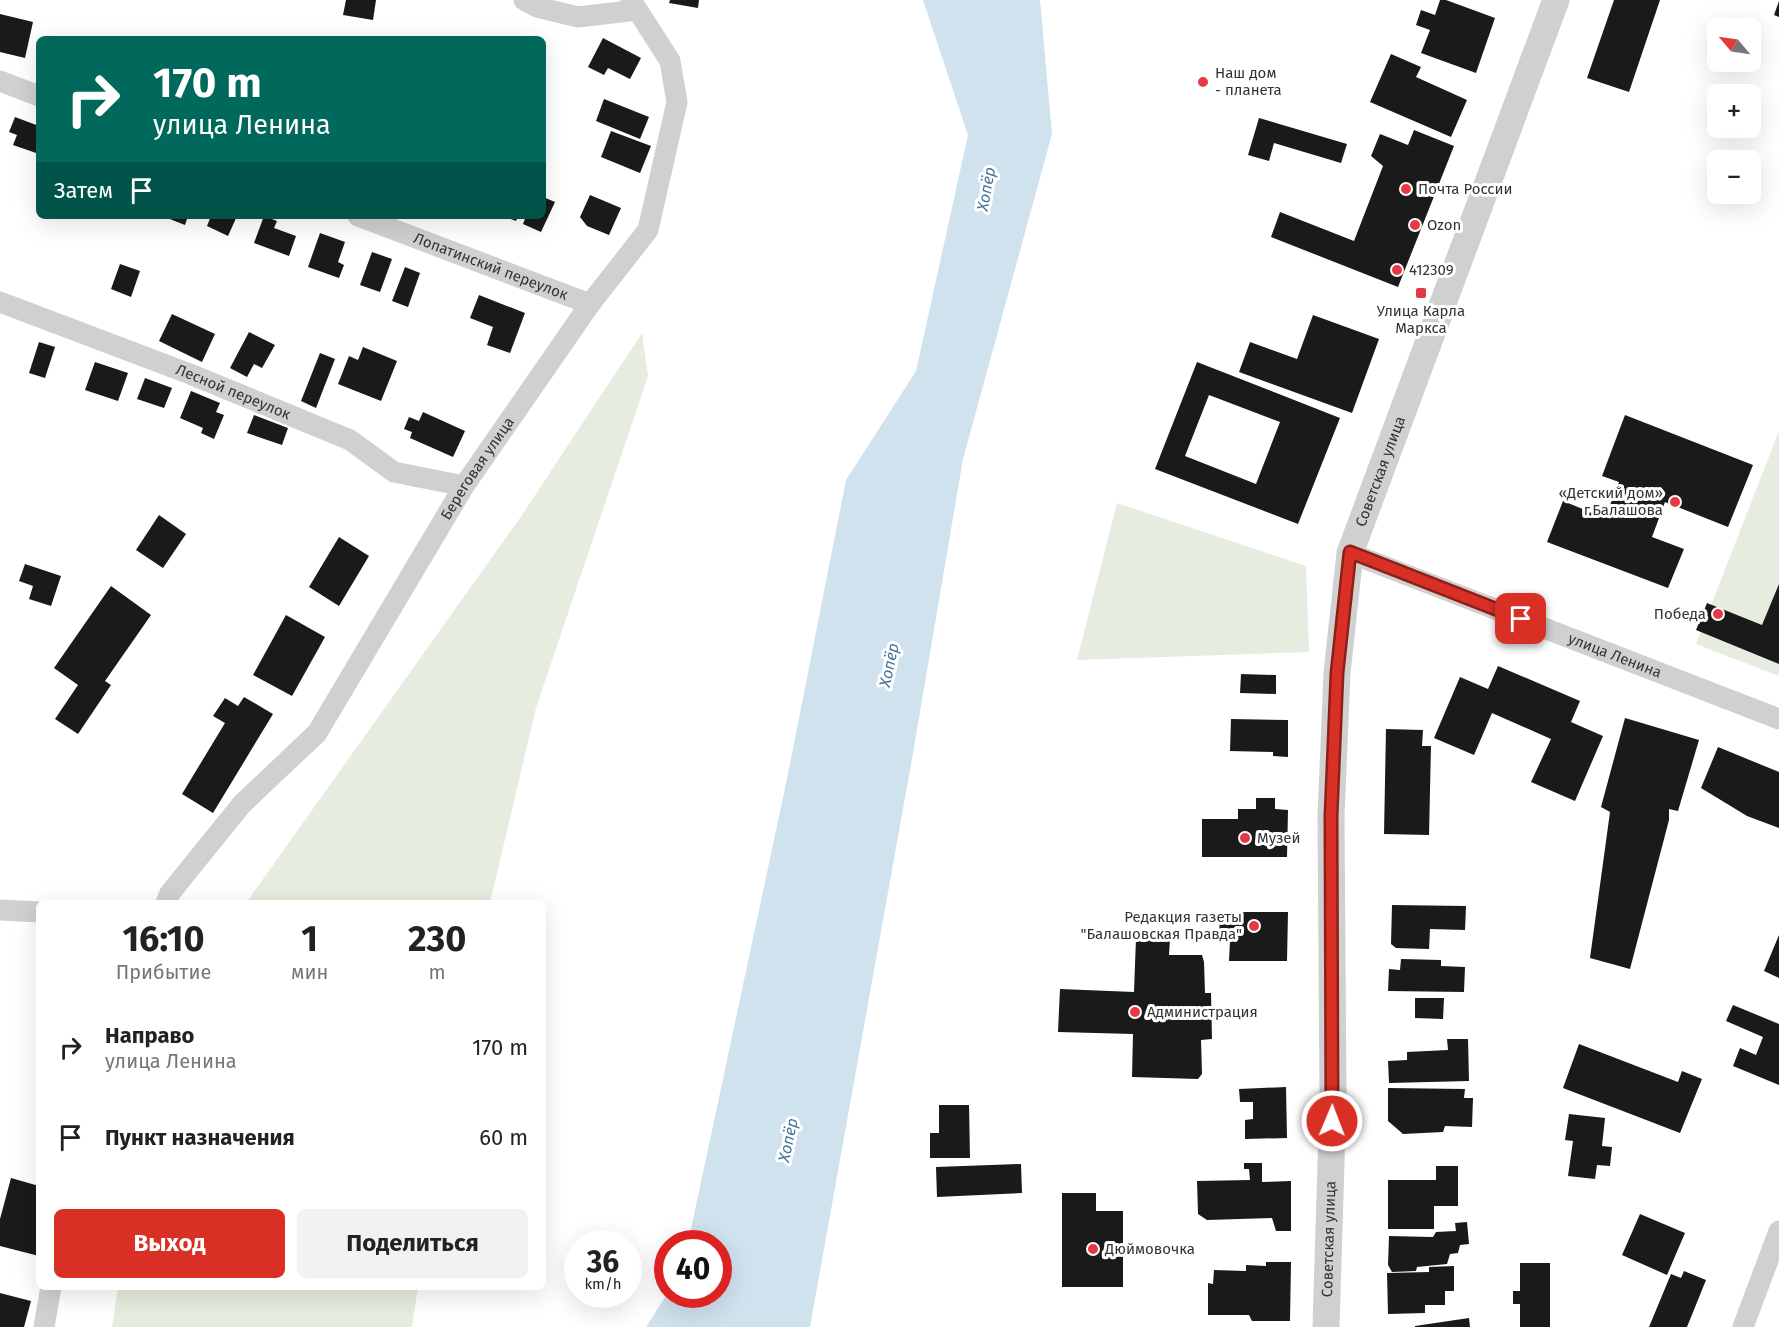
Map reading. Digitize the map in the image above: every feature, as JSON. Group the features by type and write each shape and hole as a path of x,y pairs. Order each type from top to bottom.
{"street":[{"path":"524,0 537,7 578,17 634,5"},
{"name":"Советская улица","path":"1326,1327 1333,1098 1331,816 1337,673 1350,552 1556,0"},
{"name":"Береговая улица","path":"168,898 242,804 317,733 464,486 590,304 648,230 677,102 670,61 634,5"},
{"path":"0,81 36,95"},
{"name":"Лопатинский переулок","path":"366,219 590,304"},
{"name":"Лесной переулок","path":"0,302 190,374 350,440 394,472 464,486"},
{"name":"улица Ленина","path":"1350,552 1779,719"},
{"path":"0,910 36,912"},
{"path":"1743,1327 1779,1231"},
{"path":"44,1327 50,1290"}],"shaded area":[{"path":"642,333 648,376 536,708 491,900 248,900 522,515"},
{"path":"1779,431 1779,676 1696,644"},
{"path":"1117,503 1306,566 1309,652 1077,660"},
{"path":"118,1290 418,1290 412,1327 112,1327"}],"water":[{"name":"Хопёр","path":"923,0 1040,0 1052,134 963,459 810,1327 646,1327 658,1308 732,1308 732,1230 691,1230 788,774 846,480 916,371 968,135"}],"building":[{"path":"346,0 376,0 373,20 343,15"},
{"path":"670,0 699,0 698,8 669,3"},
{"path":"1440,0 1446,0 1495,18 1476,73 1421,53 1430,30 1416,25 1421,10 1435,15"},
{"path":"1614,0 1660,0 1629,92 1587,78"},
{"path":"1779,1 1779,17 1774,15"},
{"path":"0,14 33,22 25,58 0,52"},
{"path":"603,38 641,58 630,79 608,68 604,75 588,67"},
{"path":"1391,54 1421,67 1416,77 1467,100 1451,137 1370,102"},
{"path":"604,99 649,117 640,139 596,121"},
{"path":"15,117 36,125 36,153 13,145 17,135 9,132"},
{"path":"1259,118 1347,144 1341,163 1274,143 1269,161 1248,155"},
{"name":"Почта России","path":"1414,130 1454,146 1398,287 1271,237 1280,212 1354,241 1383,166 1371,156 1380,134 1408,145"},
{"path":"611,131 651,146 640,173 601,157"},
{"path":"590,195 621,208 609,235 587,226 580,217"},
{"path":"546,198 555,202 541,232 523,224 525,219 546,219"},
{"path":"170,219 187,219 185,225"},
{"path":"210,219 236,219 228,236 207,226"},
{"path":"263,219 277,221 274,228 296,236 289,256 254,243"},
{"path":"320,233 345,242 338,262 344,265 339,278 308,267"},
{"path":"372,252 392,259 380,292 360,285"},
{"path":"120,264 140,271 131,297 111,289"},
{"path":"405,267 420,273 408,307 392,301"},
{"path":"479,295 525,313 510,353 487,345 493,327 470,318"},
{"path":"172,314 215,334 202,362 159,341"},
{"path":"1313,315 1379,339 1352,413 1239,372 1250,342 1297,359"},
{"path":"249,332 275,345 262,368 254,364 247,377 230,368"},
{"path":"39,342 55,347 45,378 29,373"},
{"path":"363,347 397,361 381,401 338,384 349,356 358,360"},
{"path":"320,353 335,359 316,408 301,401"},
{"path":"95,362 128,373 118,401 85,390"},
{"path":"1197,362 1340,418 1298,524 1155,469","holes":["1209,395 1280,422 1256,484 1185,456"]},
{"path":"145,378 172,388 164,408 137,399"},
{"path":"191,391 220,403 216,412 224,415 214,439 201,433 203,428 180,418"},
{"path":"423,412 465,431 453,457 410,438 412,432 404,429 409,417 419,421"},
{"path":"254,415 288,428 282,445 247,433"},
{"name":"«Детский дом» г.Балашова","path":"1625,415 1753,465 1728,527 1665,502 1652,537 1684,549 1668,588 1547,542 1563,501 1605,518 1619,482 1602,476"},
{"path":"159,515 186,534 163,568 136,550"},
{"path":"339,537 369,556 339,606 309,587"},
{"path":"25,564 61,576 51,606 29,599 33,586 19,581"},
{"name":"Победа","path":"1779,584 1779,664 1696,630 1707,603 1762,625"},
{"path":"111,586 151,615 105,681 111,685 78,734 55,719 78,685 54,668"},
{"path":"286,615 325,637 292,696 253,675"},
{"path":"1498,666 1580,701 1571,722 1603,736 1575,801 1531,782 1551,739 1492,713 1474,755 1434,738 1460,677 1488,689"},
{"path":"1241,674 1276,675 1276,694 1240,693"},
{"path":"244,697 273,714 213,813 182,794 225,723 213,716 225,698 238,706"},
{"path":"1625,718 1699,740 1678,811 1669,809 1669,820 1630,969 1590,958 1610,812 1601,807"},
{"path":"1231,719 1288,720 1288,757 1273,756 1273,752 1230,751"},
{"path":"1386,729 1423,730 1422,746 1431,746 1429,835 1384,834"},
{"path":"1718,747 1779,772 1779,828 1747,816 1701,788"},
{"name":"Музей","path":"1256,798 1275,798 1275,809 1288,810 1287,857 1202,857 1202,819 1238,819 1238,809 1256,809"},
{"path":"1392,905 1466,906 1465,930 1430,929 1429,949 1396,948 1391,944"},
{"name":"Редакция газеты \"Балашовская Правда\"","path":"1220,912 1288,912 1287,961 1229,961 1230,941 1219,940"},
{"path":"1779,935 1779,978 1764,971"},
{"name":"Администрация","path":"1136,938 1170,939 1169,955 1202,955 1205,993 1211,993 1212,1039 1201,1040 1202,1074 1198,1079 1132,1077 1133,1034 1058,1032 1060,989 1134,992"},
{"path":"1401,959 1441,960 1441,966 1465,967 1464,992 1388,991 1389,969 1400,970"},
{"path":"1415,998 1444,998 1443,1019 1415,1018"},
{"path":"1733,1005 1779,1024 1779,1085 1733,1066 1740,1048 1756,1055 1763,1037 1726,1021"},
{"path":"1447,1039 1468,1039 1469,1081 1389,1083 1388,1061 1407,1060 1407,1052 1448,1050"},
{"path":"1579,1044 1678,1082 1682,1071 1702,1079 1680,1133 1563,1088"},
{"path":"1286,1087 1287,1138 1245,1139 1245,1120 1253,1119 1253,1102 1240,1102 1239,1089"},
{"path":"1388,1088 1465,1089 1464,1098 1473,1098 1472,1127 1445,1126 1443,1132 1403,1134 1388,1121"},
{"path":"939,1105 969,1105 970,1158 930,1158 930,1133 939,1133"},
{"path":"1569,1114 1605,1118 1602,1146 1612,1147 1610,1166 1597,1165 1595,1179 1568,1176 1573,1141 1565,1140"},
{"path":"1244,1163 1262,1163 1262,1182 1291,1181 1291,1231 1276,1231 1272,1218 1207,1220 1198,1214 1197,1181 1250,1180 1249,1169 1244,1169"},
{"path":"1021,1164 1022,1193 937,1197 936,1167"},
{"path":"1436,1166 1458,1166 1458,1206 1434,1206 1434,1229 1388,1229 1388,1180 1436,1180"},
{"path":"11,1178 36,1185 36,1255 0,1246 0,1219"},
{"name":"Дюймовочка","path":"1062,1193 1096,1193 1096,1211 1123,1211 1123,1287 1062,1287"},
{"path":"1640,1214 1685,1233 1667,1275 1622,1255"},
{"path":"1467,1222 1469,1244 1460,1245 1458,1253 1450,1254 1447,1264 1417,1267 1416,1271 1392,1272 1388,1265 1389,1236 1433,1237 1436,1232 1456,1231 1455,1223"},
{"path":"1266,1262 1291,1262 1290,1321 1252,1321 1249,1315 1208,1315 1208,1283 1213,1284 1214,1270 1246,1271 1246,1265 1266,1266"},
{"path":"1520,1263 1550,1263 1550,1327 1520,1327 1520,1304 1513,1304 1513,1291 1520,1291"},
{"path":"1454,1266 1454,1291 1445,1291 1445,1305 1425,1305 1425,1313 1388,1314 1387,1273 1429,1272 1429,1267"},
{"path":"1684,1271 1706,1280 1687,1327 1649,1327 1671,1274 1681,1278"},
{"path":"0,1293 31,1301 24,1327 0,1327"},
{"path":"1469,1318 1470,1327 1415,1327 1415,1326"}],"place":[{"name":"Наш дом - планета","path":"1203,82"},
{"name":"Почта России","path":"1406,189"},
{"name":"Ozon","path":"1415,225"},
{"name":"412309","path":"1397,270"},
{"name":"Улица Карла Маркса","path":"1421,293"},
{"name":"«Детский дом» г.Балашова","path":"1675,502"},
{"name":"Победа","path":"1718,614"},
{"name":"Музей","path":"1245,838"},
{"name":"Редакция газеты \"Балашовская Правда\"","path":"1254,926"},
{"name":"Администрация","path":"1135,1012"},
{"name":"Дюймовочка","path":"1093,1249"}],"route":[{"path":"1332,1121 1331,816 1337,673 1350,552 1521,619"}]}
